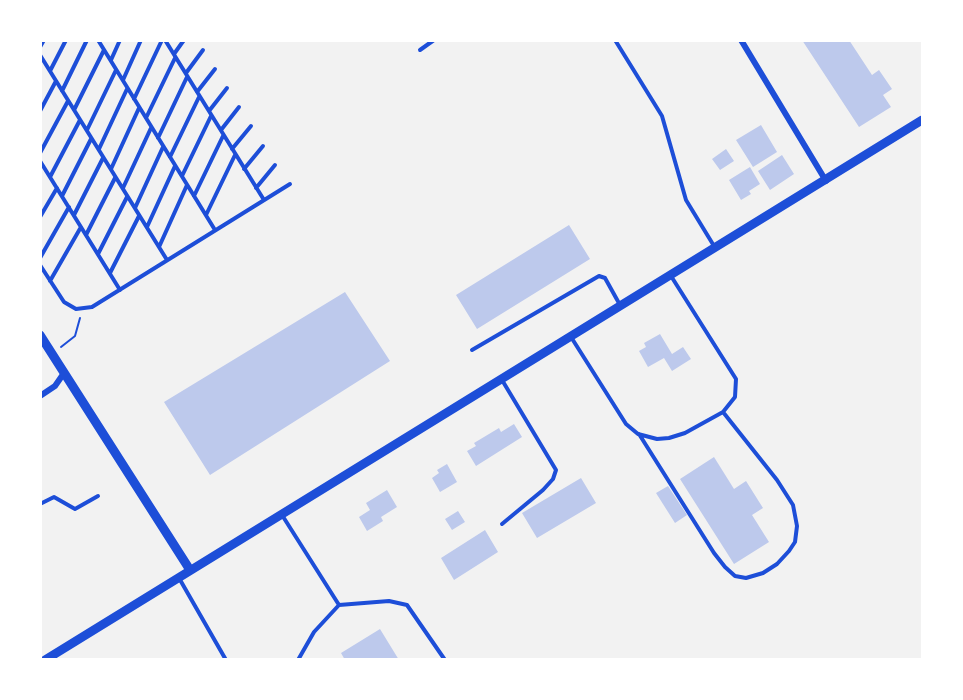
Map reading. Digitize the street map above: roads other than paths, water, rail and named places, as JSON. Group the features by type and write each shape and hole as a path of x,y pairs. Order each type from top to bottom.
{"street":[{"path":"741,40 826,181"},
{"path":"45,660 922,120"},
{"path":"40,335 190,570"},
{"path":"40,396 55,387 64,373"}],"lane":[{"path":"40,47 44,40"},
{"path":"50,71 66,40"},
{"path":"62,91 87,40"},
{"path":"111,60 120,40"},
{"path":"123,80 141,40"},
{"path":"135,99 164,40 264,200"},
{"path":"146,118 184,40"},
{"path":"420,50 434,40"},
{"path":"615,40 662,116 686,200 715,248"},
{"path":"99,41 215,230"},
{"path":"74,110 104,50"},
{"path":"158,138 187,75 203,50"},
{"path":"40,55 167,260"},
{"path":"40,69 44,62"},
{"path":"87,130 116,69"},
{"path":"170,157 198,94 215,69"},
{"path":"40,111 56,81"},
{"path":"99,149 128,88"},
{"path":"182,176 210,113 227,88"},
{"path":"40,153 68,100"},
{"path":"194,196 222,133 239,107"},
{"path":"111,169 140,108"},
{"path":"50,177 80,119"},
{"path":"232,149 251,126"},
{"path":"123,188 152,127"},
{"path":"62,196 92,138"},
{"path":"135,208 163,146"},
{"path":"244,168 263,146"},
{"path":"206,215 236,154"},
{"path":"74,215 104,158"},
{"path":"40,161 120,290"},
{"path":"256,188 275,165"},
{"path":"147,227 175,166"},
{"path":"40,176 45,168"},
{"path":"86,235 116,177"},
{"path":"40,265 64,302 80,309 92,307 290,184"},
{"path":"159,247 187,185"},
{"path":"40,217 57,188"},
{"path":"98,254 128,196"},
{"path":"40,258 69,207"},
{"path":"110,273 140,216"},
{"path":"51,281 81,226"},
{"path":"639,435 657,439 685,433 723,412 735,397 736,378 730,366 670,275"},
{"path":"472,350 599,276 605,279 621,306"},
{"path":"570,337 626,424 639,435 725,567 735,576 746,578 763,573 777,564 795,542 797,526 793,505 777,480 723,412"},
{"path":"502,379 556,470 553,479 543,490 502,524"},
{"path":"40,504 54,497 75,509 98,496"},
{"path":"282,514 339,604"},
{"path":"178,578 226,660"},
{"path":"298,660 314,632 339,604 389,601 407,604 446,660"}]}
